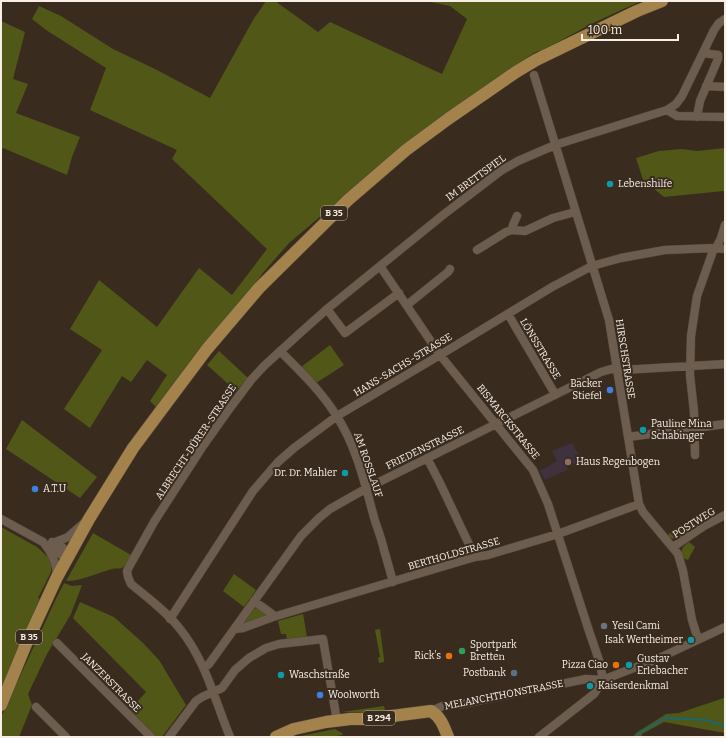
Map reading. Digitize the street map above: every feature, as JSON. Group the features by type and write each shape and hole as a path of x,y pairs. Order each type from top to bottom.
{"main road":[{"name":"B 35","path":"1,705 26,644 57,576 89,519 133,448 169,399 207,349 259,288 337,210 406,150 466,106 529,70 536,60 637,11 662,1"},
{"name":"MELANCHTHONSTRASSE","path":"276,737 294,729 337,721 350,719 370,719 431,711"},
{"path":"431,711 441,721 448,737"}],"street":[{"name":"IM BRETTSPIEL","path":"380,266 491,178 518,161 555,145 667,110 676,104 682,96 714,30 719,23 725,19"},
{"path":"697,117 700,101 718,59 718,55 703,53"},
{"name":"HIRSCHSTRASSE","path":"529,70 555,145 609,320 639,504 643,512 673,547 680,561 692,620 698,639"},
{"path":"706,86 725,87"},
{"path":"667,110 677,116 725,117"},
{"path":"477,250 506,232 512,230 525,231 553,218 575,212"},
{"path":"512,230 517,216"},
{"path":"695,455 695,428 690,375 692,336 696,304 703,278 725,226"},
{"name":"HANS-SACHS-STRASSE","path":"170,619 243,505 257,487 278,462 294,448 337,416 552,287 592,266 611,260 650,252 684,249 725,249"},
{"name":"BISMARCKSTRASSE","path":"380,266 440,355 533,470 542,488 558,534 600,663 603,680"},
{"name":"ALBRECHT-DÜRER-STRASSE","path":"170,619 131,584 127,571 187,469 240,394 264,366 327,309 380,266"},
{"path":"407,305 450,269"},
{"path":"327,309 345,333 399,293"},
{"name":"LÖNSSTRASSE","path":"508,314 555,394"},
{"name":"AM ROSSLAUF","path":"280,351 315,388 337,416 352,447 367,488 393,582"},
{"name":"FRIEDENSTRASSE","path":"204,668 209,664 301,536 330,509 367,488 495,423 601,372 611,369 622,370 725,364"},
{"path":"628,437 725,424"},
{"path":"427,458 475,557"},
{"name":"BERTHOLDSTRASSE","path":"235,628 244,628 475,557 488,555 558,534 639,504"},
{"name":"POSTWEG","path":"673,547 704,526 725,515"},
{"path":"1,519 68,556"},
{"path":"48,544 68,538 89,519"},
{"path":"48,544 56,562 57,576"},
{"path":"254,601 272,614 274,618"},
{"path":"170,619 188,639 204,668 230,737"},
{"name":"MELANCHTHONSTRASSE","path":"431,711 443,706 462,704 586,679 603,680 640,666 725,627"},
{"path":"169,737 196,701 222,688 235,670 248,658 266,648 279,644 323,639 337,721"},
{"name":"JANZERSTRASSE","path":"57,643 150,737"},
{"path":"539,737 594,694 603,680"},
{"path":"36,707 66,737"},
{"path":"543,737 549,730"}],"shaded area":[{"name":"Haus Regenbogen","path":"572,443 580,457 579,462 567,467 567,470 545,480 540,471 557,461 552,451"}],"green space":[{"path":"266,1 275,1 318,32 330,22 442,74 467,19 450,6 426,1 641,1 589,25 540,52 534,53 462,102 406,144 289,243 196,353 156,407 150,401 167,375 147,360 131,382 122,376 90,428 64,409 102,350 70,329 99,280 157,327 199,268 232,295 267,249 172,159 177,150 90,110 106,68 46,30 32,19 39,6 61,16 113,49 210,98 253,20"},
{"path":"1,21 25,32 13,79 28,84 16,113 80,137 67,175 3,148 1,151"},
{"path":"725,148 724,191 664,197 653,188 646,189 636,158 659,151 682,149 697,151"},
{"path":"330,345 344,365 316,383 301,367"},
{"path":"219,351 248,378 236,391 207,365"},
{"path":"22,420 97,477 80,498 6,449"},
{"path":"1,527 37,547 49,558 51,572 38,598 40,599 15,655 1,696"},
{"path":"672,531 688,531 675,539 667,536"},
{"path":"93,533 131,555 125,566 78,580 66,581"},
{"path":"689,542 695,547 688,560 683,558 682,551 683,547"},
{"path":"234,574 256,590 244,607 223,591"},
{"path":"64,583 72,586 82,585 71,614 47,654 28,694 32,705 19,737 1,737 1,717"},
{"path":"80,602 114,617 143,643 159,660 186,705 162,737 156,737 130,710 146,692 73,618"},
{"path":"256,608 269,616 243,624 254,609"},
{"path":"303,614 307,637 287,640 286,634 281,634 278,621"},
{"path":"380,629 384,662 379,663 378,658 380,657 375,630"},
{"path":"724,698 725,733 664,722 642,734 641,737 633,737 636,733 666,714 679,713"},
{"path":"384,706 385,710 367,713 342,712"},
{"path":"335,729 343,735 329,737 296,737"}],"waterway":[{"path":"637,737 638,734 665,718 706,720 725,726"}],"place":[{"name":"Lebenshilfe","path":"610,184"},
{"name":"Bäcker Stiefel","path":"610,390"},
{"name":"Pauline Mina Schabinger","path":"643,430"},
{"name":"Haus Regenbogen","path":"568,462"},
{"name":"Dr. Dr. Mahler","path":"345,473"},
{"name":"A.T.U","path":"35,489"},
{"name":"Yesil Cami","path":"604,626"},
{"name":"Isak Wertheimer","path":"691,640"},
{"name":"Sportpark Bretten","path":"462,651"},
{"name":"Rick's","path":"449,656"},
{"name":"Pizza Ciao","path":"616,665"},
{"name":"Gustav Erlebacher","path":"629,665"},
{"name":"Postbank","path":"514,673"},
{"name":"Waschstraße","path":"281,675"},
{"name":"Kaiserdenkmal","path":"590,686"},
{"name":"Woolworth","path":"320,695"}]}
